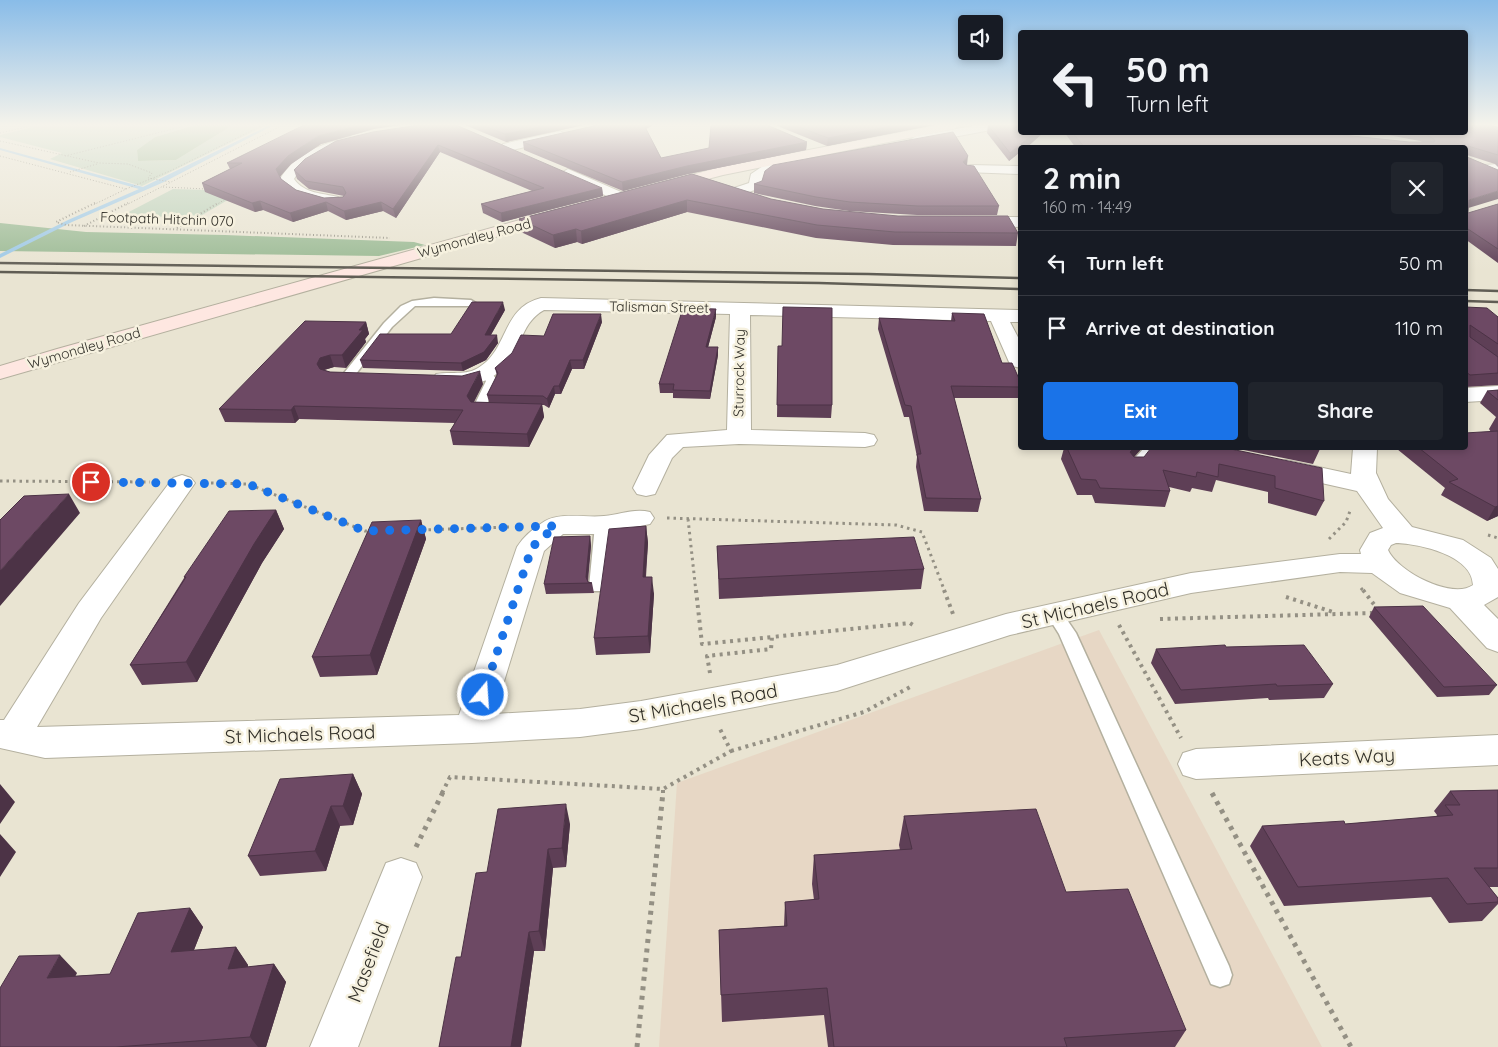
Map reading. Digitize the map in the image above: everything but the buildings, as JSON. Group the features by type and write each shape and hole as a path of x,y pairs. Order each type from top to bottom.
{"street":[{"path":"290,174 287,179 290,185 302,194 340,201"},
{"path":"569,174 622,198"},
{"path":"594,205 717,174"},
{"path":"732,193 756,185 756,177 761,174"},
{"path":"693,179 756,201"},
{"name":"Wymondley Road","path":"0,373 444,245 576,210"},
{"path":"963,222 1018,222"},
{"name":"Talisman Street","path":"426,378 465,380 485,372 499,362 526,312 542,304 1018,316"},
{"name":"Sturrock Way","path":"738,437 740,309"},
{"path":"998,316 1018,358"},
{"path":"1468,395 1498,393"},
{"name":"Sturrock Way","path":"646,488 661,454 676,440 738,437 865,440"},
{"path":"1359,495 1361,460 1364,450"},
{"path":"1261,462 1359,495 1403,534"},
{"name":"St Michaels Road","path":"182,483 90,611 6,736 45,743 472,729 580,723 641,715 837,678 1006,625 1191,583 1340,563 1380,564"},
{"path":"472,729 532,547 556,526 603,525 640,518"},
{"path":"1403,534 1423,536 1450,545 1492,574 1488,589 1476,597 1458,598 1421,590 1397,578 1380,564 1374,550 1380,539 1403,534"},
{"path":"1458,598 1484,623 1498,640"},
{"name":"Keats Way","path":"1196,764 1498,750"},
{"name":"Masefield","path":"334,1047 401,877"}],"lane":[{"path":"350,376 395,318 407,306 422,303 471,303"},
{"path":"485,372 492,381 478,410 506,410"},
{"path":"1134,466 1149,450"},
{"path":"597,587 603,525"},
{"path":"1055,615 1067,633 1220,975"}],"path":[{"path":"75,174 126,190"},
{"path":"148,178 151,174"},
{"path":"84,227 56,222 148,178 161,174"},
{"name":"Footpath Hitchin 070","path":"84,227 188,174"},
{"path":"148,178 172,182"},
{"path":"163,187 212,189"},
{"path":"175,229 232,195"},
{"name":"Footpath Hitchin 070","path":"84,227 404,238 430,241 444,245"},
{"path":"0,482 248,484 365,531 375,531"},
{"path":"1327,542 1346,522 1359,495"},
{"path":"640,518 896,525 922,532 955,620"},
{"path":"688,518 702,644 910,623 916,626"},
{"path":"413,530 556,526"},
{"path":"1154,619 1381,613"},
{"path":"1125,620 1116,620 1351,1047"},
{"path":"712,681 707,656 771,649 772,637"},
{"path":"401,877 450,777 663,789 730,751 864,712"},
{"path":"720,728 730,751"},
{"path":"637,1047 663,789"}],"shaded area":[{"path":"1099,630 1322,1047 659,1047 677,783"}],"green space":[{"path":"101,174 167,174 142,186"},
{"path":"173,189 243,191 197,218 123,215"},
{"path":"0,223 86,232 414,242 425,245 379,256 0,251"}],"waterway":[{"path":"89,174 144,189"},
{"path":"144,189 176,174"},
{"path":"0,256 70,221 144,189"}],"railway":[{"path":"0,263 868,274 1018,278"},
{"path":"0,272 819,283 1018,289"},
{"path":"1468,290 1498,291"},
{"path":"1468,301 1498,302"}],"route":[{"path":"91,482 248,484 365,531 556,526 532,547 483,695"}]}
